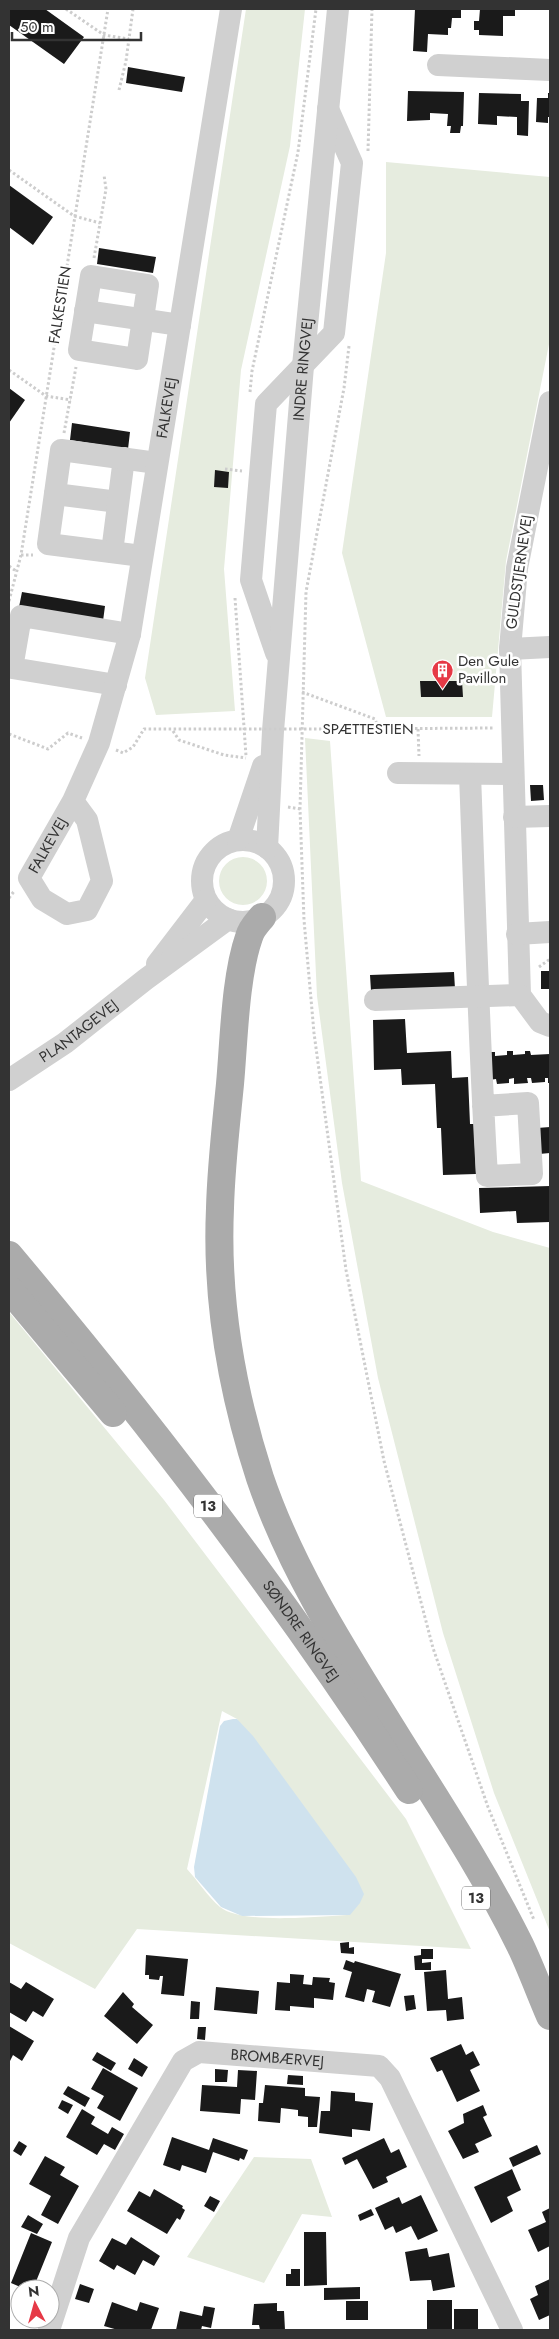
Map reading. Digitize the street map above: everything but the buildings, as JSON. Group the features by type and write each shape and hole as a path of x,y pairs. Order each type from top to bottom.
{"main road":[{"path":"262,917 249,936 242,968 224,1140 220,1210 221,1278 229,1354 243,1416 260,1478 282,1532 306,1583 344,1652 456,1830 520,1945 550,2016"},
{"name":"SØNDRE RINGVEJ","path":"9,1255 59,1314 171,1456 264,1580 394,1766 489,1919 550,2035"},
{"path":"9,1289 160,1471 394,1766"}],"street":[{"name":"FALKEVEJ","path":"73,801 99,743 130,634 231,9"},
{"name":"INDRE RINGVEJ","path":"267,848 273,732 303,366 338,9"},
{"path":"438,65 550,70"},
{"path":"279,661 251,580 266,404 334,333 352,163 327,108"},
{"path":"91,276 148,284 137,359 79,350 85,310 91,276"},
{"path":"85,310 180,325"},
{"name":"GULDSTJERNEVEJ","path":"520,995 512,774 510,649 517,568 550,402"},
{"path":"142,556 48,544 60,450 157,463"},
{"path":"112,552 124,458"},
{"path":"55,494 118,502"},
{"path":"116,685 12,668 21,616 130,634"},
{"path":"510,649 550,647"},
{"name":"INDRE RINGVEJ","path":"238,840 273,732"},
{"path":"398,773 512,774"},
{"path":"470,774 482,1106"},
{"path":"514,817 550,816"},
{"path":"238,840 253,841 267,848 276,856 284,878 283,890 279,901 262,917 245,922 228,919 215,912 206,900 201,881 206,862 219,847 238,840"},
{"name":"PLANTAGEVEJ","path":"146,979 206,900"},
{"name":"PLANTAGEVEJ","path":"9,1080 65,1043 146,979 228,919"},
{"path":"517,934 550,932"},
{"path":"374,1000 520,995 540,1022 550,1026"},
{"name":"BROMBÆRVEJ","path":"49,2330 79,2238 183,2061 200,2052 378,2066 390,2078 512,2330"}],"path":[{"path":"66,9 104,35 129,39"},
{"name":"FALKESTIEN","path":"9,601 21,555 108,9"},
{"path":"118,90 129,39 133,9"},
{"path":"9,170 74,216 100,223"},
{"path":"91,276 106,189 104,175"},
{"path":"60,450 79,350"},
{"path":"9,370 46,396 71,400"},
{"path":"9,566 16,571"},
{"path":"302,692 375,719 379,730"},
{"name":"SPÆTTESTIEN","path":"224,729 379,730 512,728"},
{"path":"418,729 420,773"},
{"path":"172,730 179,740 224,755 246,758"}],"shaded area":[{"path":"246,9 305,9 290,146 241,370 224,569 235,711 156,715 145,678"},
{"path":"386,162 550,177 550,339 506,561 492,717 386,717 342,553 386,253"},
{"path":"305,738 330,741 361,1181 493,1232 550,1248 550,1932 494,1793 443,1633 378,1378 342,1183 317,996"},
{"path":"243,857 252,859 260,864 265,872 267,881 265,890 260,898 252,903 243,905 234,903 226,898 221,890 219,881 221,872 226,864 234,859"},
{"path":"9,1312 164,1500 406,1819 471,1949 137,1929 95,1989 9,1943","holes":["222,1711 237,1719 350,1915 263,1918 231,1913 220,1907 187,1869"]},
{"path":"254,2157 311,2159 332,2217 302,2214 264,2283 187,2257"}],"water":[{"path":"237,1719 253,1736 356,1877 364,1894 360,1903 350,1915 242,1916 221,1907 195,1877 194,1867 220,1726 224,1721"}],"place":[{"name":"Den Gule Pavillon","path":"442,689"}]}
